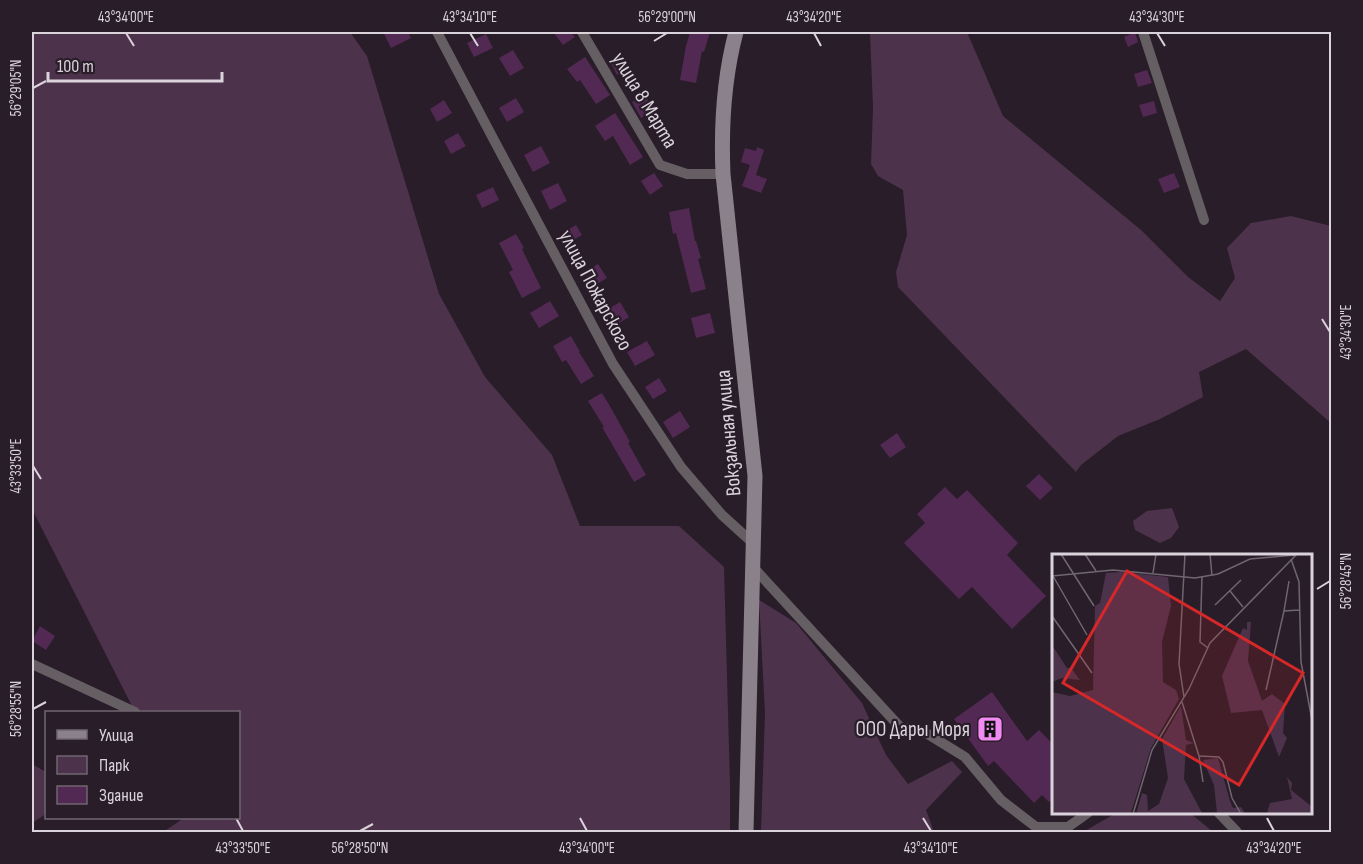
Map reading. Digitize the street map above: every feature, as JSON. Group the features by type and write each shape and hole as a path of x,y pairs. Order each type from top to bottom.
{"street":[{"name":"улица Пожарского","path":"437,32 614,364 681,467 722,514 753,544"},
{"name":"улица 8 Марта","path":"582,32 660,165 687,174 723,174"},
{"name":"Вокзальная улица","path":"736,32 730,55 722,140 723,174 755,476 746,832"},
{"path":"1143,32 1204,220"},
{"path":"753,567 900,727 926,733 965,757 1001,800 1036,827 1068,827 1088,813"},
{"path":"32,664 133,711"},
{"path":"1219,813 1237,832"}],"green space":[{"path":"32,32 350,32 367,56 439,294 485,377 552,455 580,526 679,526 724,567 730,832 163,832 182,819 240,819 240,711 134,711 32,509"},
{"path":"870,32 967,32 1003,116 1141,230 1188,277 1220,301 1235,278 1227,248 1251,223 1291,216 1331,226 1331,423 1246,349 1199,372 1203,397 1160,419 1118,436 1081,465 1076,472 898,287 896,272 907,235 903,190 878,176 871,164 873,108"},
{"path":"1172,508 1179,527 1171,538 1160,543 1135,530 1133,521 1147,511"},
{"path":"759,600 796,623 862,703 886,755 908,784 952,761 962,772 926,810 934,832 761,832 765,713"},
{"path":"32,764 45,771 45,815 32,823"},
{"path":"1116,813 1190,813 1213,832 1083,832"}],"building":[{"path":"383,32 408,32 411,38 391,48"},
{"path":"553,32 571,32 575,37 563,45"},
{"path":"690,32 710,32 704,52 702,51 696,83 680,80"},
{"path":"1135,32 1138,42 1128,47 1124,37"},
{"path":"486,34 493,48 474,57 467,43"},
{"path":"513,50 524,68 510,76 499,58"},
{"path":"585,57 610,95 596,104 580,80 577,82 567,69"},
{"path":"623,57 629,69 617,75 611,63"},
{"path":"1147,70 1152,83 1138,87 1134,74"},
{"path":"645,95 654,110 641,118 632,102"},
{"path":"516,98 524,112 507,122 499,108"},
{"path":"444,100 452,113 437,122 430,109"},
{"path":"1154,101 1157,113 1143,117 1139,105"},
{"path":"615,113 643,157 630,165 613,136 605,141 595,126"},
{"path":"458,133 466,146 451,154 444,141"},
{"path":"541,146 550,163 533,172 524,155"},
{"path":"757,147 764,150 756,175 767,179 761,193 742,186 750,165 741,162 745,148 756,151"},
{"path":"654,173 663,186 650,195 641,181"},
{"path":"1174,173 1180,187 1164,193 1158,179"},
{"path":"558,183 567,201 550,210 541,191"},
{"path":"493,187 499,200 482,208 476,195"},
{"path":"689,208 706,289 691,293 676,233 673,234 669,212"},
{"path":"576,225 582,235 570,242 564,232"},
{"path":"516,234 541,288 522,298 509,272 513,270 499,243"},
{"path":"598,264 607,278 592,287 583,273"},
{"path":"550,301 559,316 539,328 530,313"},
{"path":"620,302 629,317 614,326 605,311"},
{"path":"710,313 715,333 696,338 691,318"},
{"path":"571,336 594,376 581,384 566,360 562,362 553,346"},
{"path":"647,341 655,355 635,366 627,352"},
{"path":"659,378 667,391 653,399 645,387"},
{"path":"602,393 646,475 634,482 588,401"},
{"path":"680,411 690,427 673,438 663,422"},
{"path":"897,433 906,447 890,458 880,445"},
{"path":"1039,474 1053,488 1040,500 1026,486"},
{"path":"945,487 957,499 967,490 1018,543 1007,555 1046,596 1012,629 972,587 959,599 904,543 925,523 917,514"},
{"path":"40,626 55,636 46,650 32,641"},
{"path":"992,692 1027,741 1039,730 1052,743 1052,800 1049,802 1042,795 1034,803 994,761 988,766 954,719"}],"place":[{"name":"ООО Дары Моря","path":"990,729"}]}
